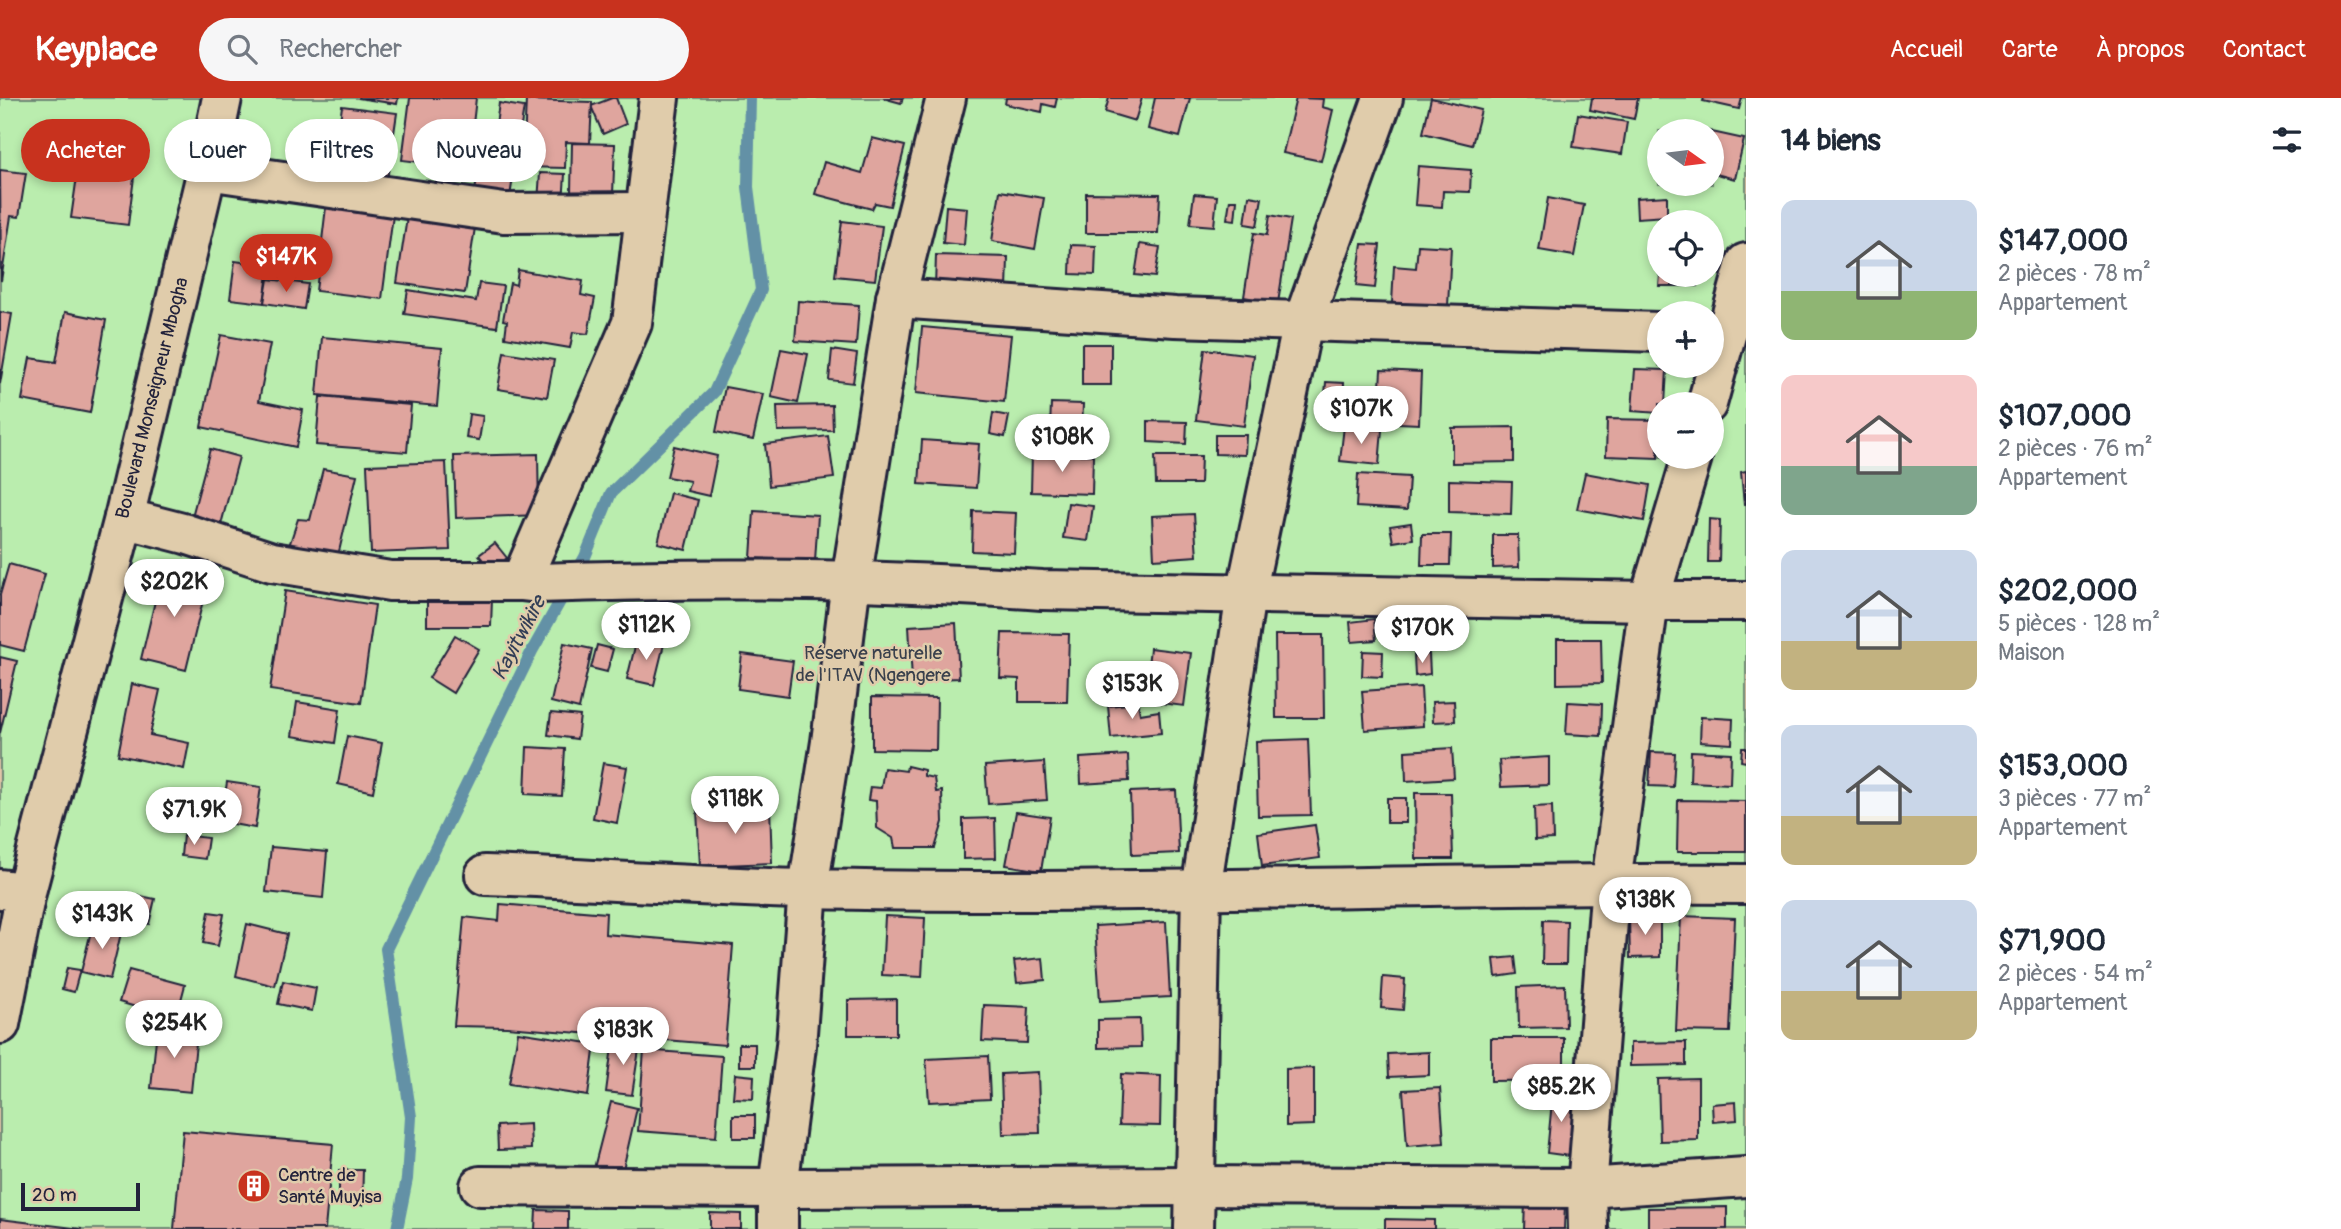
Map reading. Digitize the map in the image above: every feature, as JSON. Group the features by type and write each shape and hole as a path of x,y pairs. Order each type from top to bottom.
{"street":[{"name":"Boulevard Monseigneur Mbogha","path":"218,119 222,98"},
{"path":"530,582 632,323 659,98"},
{"path":"778,1229 778,1188 796,1046 808,889 852,581 897,298 946,98"},
{"path":"1194,1229 1201,890 1246,594 1303,322 1383,98"},
{"path":"271,179 504,213 644,212"},
{"name":"Boulevard Monseigneur Mbogha","path":"0,1024 13,891 124,518 204,182"},
{"path":"1711,392 1746,263"},
{"path":"897,298 1175,317 1647,332"},
{"path":"1588,1229 1587,1188 1611,883 1649,601 1688,469"},
{"path":"124,518 187,534 272,562 390,581 852,581 946,583 1042,590 1746,601"},
{"path":"485,875 808,889 1201,890 1611,883 1746,884"},
{"path":"481,1186 1587,1188 1746,1177"}],"green space":[{"name":"Réserve naturelle de l'ITAV (Ngengere","path":"0,98 1746,98 1746,1229 0,1229"}],"building":[{"path":"358,98 398,98 397,104"},
{"path":"410,98 476,98 474,119 412,119 412,161 402,160"},
{"path":"616,98 626,124 603,134 591,106"},
{"path":"883,98 903,98 901,103"},
{"path":"1006,98 1057,98 1055,107 1043,104 1042,112 1005,104"},
{"path":"1109,98 1142,98 1135,121 1105,112"},
{"path":"1155,98 1190,98 1180,137 1148,129"},
{"path":"1296,98 1323,99 1322,107 1333,110 1321,161 1283,153"},
{"path":"1431,98 1481,110 1472,145 1423,133"},
{"path":"1592,98 1638,98 1634,119 1590,110"},
{"path":"1704,98 1742,98 1739,109 1703,101"},
{"path":"526,100 592,102 590,143 566,142 565,168 546,168 546,119 525,119"},
{"path":"499,103 524,107 522,119 497,119"},
{"path":"342,106 397,113 396,119 340,119"},
{"path":"1578,114 1627,122 1622,154 1573,147"},
{"path":"1724,135 1744,139 1735,179 1724,176"},
{"path":"872,138 905,146 890,206 875,203 872,209 815,194 824,162 862,173"},
{"path":"572,143 615,144 613,194 571,192"},
{"path":"1418,166 1471,170 1470,192 1443,191 1442,207 1415,205"},
{"path":"0,170 21,172 21,182 25,182 19,217 11,216 1,281"},
{"path":"546,173 565,174 563,204 538,202 539,182 546,182"},
{"path":"76,182 133,182 128,225 71,218"},
{"path":"476,182 512,182 509,203 474,197"},
{"path":"1000,191 1044,198 1035,249 992,241"},
{"path":"1086,193 1160,194 1158,233 1086,233"},
{"path":"1194,194 1217,196 1214,226 1190,224"},
{"path":"1249,196 1262,198 1257,226 1245,224"},
{"path":"1667,196 1667,210 1647,210 1647,217 1637,218 1636,198"},
{"path":"1548,198 1584,205 1574,256 1539,250"},
{"path":"1230,200 1237,200 1235,220 1227,219"},
{"path":"946,206 967,208 964,245 943,243"},
{"path":"326,207 393,215 382,299 316,291"},
{"path":"408,211 476,221 465,293 397,283"},
{"path":"1270,215 1291,219 1278,303 1244,297 1254,233 1267,235"},
{"path":"842,221 882,226 875,280 835,276"},
{"path":"1140,244 1160,247 1155,277 1135,275"},
{"path":"1362,244 1380,245 1375,288 1356,286"},
{"path":"1071,245 1096,246 1095,275 1070,274"},
{"path":"1418,245 1451,247 1448,306 1392,303 1394,266 1416,268"},
{"path":"936,255 1008,257 1007,291 935,288"},
{"path":"235,261 269,266 264,303 230,299"},
{"path":"518,270 583,281 581,295 595,298 588,334 573,332 570,348 505,337 507,321 503,320 510,283 516,285"},
{"path":"268,279 308,284 304,309 264,303"},
{"path":"479,283 503,286 497,327 404,314 408,290 476,301"},
{"path":"798,301 859,305 856,345 795,341"},
{"path":"0,312 12,314 0,384"},
{"path":"65,312 106,320 90,413 22,400 30,358 56,362"},
{"path":"922,327 1011,335 1004,402 916,393"},
{"path":"221,335 270,344 259,401 303,410 296,447 201,427"},
{"path":"322,337 442,348 437,406 317,395"},
{"path":"1082,344 1111,344 1111,385 1082,385"},
{"path":"781,349 808,354 798,403 771,397"},
{"path":"1205,349 1253,355 1244,426 1196,420"},
{"path":"832,350 857,354 853,383 829,380"},
{"path":"504,352 554,360 547,397 498,389"},
{"path":"1635,369 1647,369 1647,378 1667,378 1666,392 1647,392 1647,412 1632,411"},
{"path":"1381,370 1421,372 1419,424 1378,422"},
{"path":"1326,382 1344,383 1342,423 1323,422"},
{"path":"725,387 763,394 753,440 716,432"},
{"path":"320,397 411,405 407,452 316,445"},
{"path":"1051,403 1083,404 1082,431 1050,429"},
{"path":"832,405 833,430 778,431 777,406"},
{"path":"993,413 1009,416 1005,437 990,434"},
{"path":"469,414 483,416 479,440 466,438"},
{"path":"1607,419 1647,420 1647,458 1606,456"},
{"path":"1148,421 1187,422 1186,444 1148,442"},
{"path":"1344,426 1382,430 1379,465 1340,461"},
{"path":"1514,427 1514,462 1452,463 1452,428"},
{"path":"1215,435 1246,435 1245,455 1215,454"},
{"path":"828,436 834,478 769,486 765,444"},
{"path":"922,440 979,444 976,488 919,484"},
{"path":"674,446 717,456 709,496 687,491 690,481 667,477"},
{"path":"210,449 239,457 219,532 190,524"},
{"path":"1032,453 1093,455 1092,494 1031,492"},
{"path":"538,454 539,515 456,518 454,456"},
{"path":"1155,456 1201,456 1200,484 1156,484"},
{"path":"446,462 450,550 371,553 367,465"},
{"path":"323,469 357,475 337,560 288,549 298,519 310,520"},
{"path":"1746,471 1746,504 1744,504 1741,472"},
{"path":"1585,473 1650,485 1644,521 1577,509"},
{"path":"1358,474 1409,477 1407,510 1356,507"},
{"path":"1449,480 1512,482 1511,514 1449,512"},
{"path":"670,493 698,500 686,550 658,543"},
{"path":"1068,503 1093,506 1088,541 1063,538"},
{"path":"754,511 818,515 815,561 751,558"},
{"path":"973,511 1016,513 1014,553 972,551"},
{"path":"1194,514 1197,556 1154,559 1152,516"},
{"path":"1709,519 1720,520 1719,562 1708,562"},
{"path":"1411,523 1413,539 1393,542 1390,526"},
{"path":"1422,534 1451,534 1450,565 1421,565"},
{"path":"1493,535 1518,535 1519,567 1493,568"},
{"path":"495,543 507,558 491,570 479,555"},
{"path":"9,564 45,574 24,651 0,645 0,595"},
{"path":"163,568 208,580 186,670 141,659"},
{"path":"285,591 375,605 361,703 270,690"},
{"path":"427,599 492,599 491,626 427,626"},
{"path":"1374,619 1376,640 1352,642 1350,622"},
{"path":"956,623 959,678 912,680 909,626"},
{"path":"1443,623 1443,645 1411,646 1410,624"},
{"path":"1002,633 1069,634 1067,702 1019,702 1019,679 1000,678"},
{"path":"455,635 479,649 453,693 429,678"},
{"path":"1275,635 1323,635 1324,718 1276,718"},
{"path":"637,638 664,644 654,685 627,679"},
{"path":"1557,639 1601,639 1602,683 1557,684"},
{"path":"564,643 592,649 579,709 551,702"},
{"path":"597,645 613,649 607,672 591,668"},
{"path":"1150,648 1191,653 1184,706 1144,701"},
{"path":"1363,651 1383,652 1382,677 1362,676"},
{"path":"742,654 793,661 788,696 738,689"},
{"path":"1429,654 1430,674 1415,676 1414,655"},
{"path":"0,657 17,661 0,733"},
{"path":"132,684 160,690 150,735 189,743 184,769 118,755"},
{"path":"1421,687 1423,726 1365,730 1362,691"},
{"path":"872,697 937,698 936,750 872,749"},
{"path":"1454,701 1455,721 1433,722 1432,702"},
{"path":"297,702 340,709 335,743 292,736"},
{"path":"1568,702 1602,704 1601,736 1566,734"},
{"path":"1138,703 1140,714 1159,711 1161,733 1111,738 1108,706"},
{"path":"551,713 580,716 577,739 548,735"},
{"path":"1701,717 1733,719 1732,744 1700,742"},
{"path":"347,736 382,743 373,792 338,784"},
{"path":"1308,739 1311,815 1258,816 1256,741"},
{"path":"527,747 565,749 562,796 525,794"},
{"path":"1452,748 1454,778 1406,781 1405,751"},
{"path":"1742,748 1746,748 1746,762 1741,761"},
{"path":"1691,751 1731,753 1730,784 1690,782"},
{"path":"1651,752 1675,753 1673,787 1649,786"},
{"path":"1128,755 1129,781 1081,784 1080,758"},
{"path":"1549,757 1549,785 1501,787 1499,760"},
{"path":"1044,762 1047,800 988,804 985,766"},
{"path":"603,763 627,767 617,823 593,818"},
{"path":"907,766 924,770 924,776 934,778 936,792 942,791 943,822 935,848 895,848 893,838 877,828 876,801 868,800 870,787 881,788 884,768 906,771"},
{"path":"227,782 261,787 255,828 221,822"},
{"path":"1176,790 1179,853 1132,855 1130,792"},
{"path":"1415,793 1451,793 1453,859 1416,859"},
{"path":"1387,798 1406,798 1406,823 1387,823"},
{"path":"1678,800 1746,801 1746,852 1677,852"},
{"path":"1552,806 1553,839 1535,840 1534,807"},
{"path":"770,807 772,863 700,866 697,810"},
{"path":"1016,812 1050,817 1041,871 1006,865"},
{"path":"995,818 996,858 963,859 963,819"},
{"path":"1315,825 1320,858 1262,866 1258,833"},
{"path":"183,835 208,838 205,859 181,856"},
{"path":"271,847 327,852 323,898 266,892"},
{"path":"136,895 155,899 149,924 130,920"},
{"path":"500,904 606,913 605,934 733,945 725,1045 507,1027 454,1026 464,917 499,921"},
{"path":"209,912 224,914 218,946 203,943"},
{"path":"885,916 925,918 922,977 882,975"},
{"path":"1681,916 1735,918 1730,1032 1676,1031"},
{"path":"1629,917 1660,917 1660,957 1630,958"},
{"path":"1543,920 1567,921 1566,964 1542,964"},
{"path":"1166,922 1170,997 1100,1001 1095,926"},
{"path":"93,923 122,929 110,979 81,972"},
{"path":"247,924 287,934 275,986 236,976"},
{"path":"1515,957 1517,974 1496,977 1494,959"},
{"path":"1043,958 1045,980 1017,983 1014,961"},
{"path":"67,968 80,970 74,992 62,989"},
{"path":"129,970 185,985 176,1019 119,1002"},
{"path":"1383,977 1405,979 1403,1010 1381,1008"},
{"path":"283,981 316,988 312,1011 278,1004"},
{"path":"1565,985 1566,1027 1519,1028 1518,987"},
{"path":"896,999 896,1035 848,1035 848,1000"},
{"path":"984,1005 1029,1007 1027,1043 982,1041"},
{"path":"1140,1019 1141,1047 1098,1048 1098,1020"},
{"path":"157,1029 197,1033 191,1092 151,1088"},
{"path":"518,1032 595,1044 588,1096 509,1084"},
{"path":"1491,1038 1564,1038 1564,1080 1491,1081"},
{"path":"613,1039 640,1043 632,1095 606,1092"},
{"path":"1686,1042 1686,1065 1630,1066 1630,1043"},
{"path":"739,1044 755,1044 755,1066 739,1066"},
{"path":"644,1050 722,1056 716,1137 638,1131"},
{"path":"1429,1052 1429,1075 1389,1077 1388,1054"},
{"path":"988,1056 990,1099 929,1102 926,1059"},
{"path":"1314,1068 1314,1125 1286,1126 1286,1069"},
{"path":"1038,1072 1040,1133 1003,1134 1001,1074"},
{"path":"735,1074 754,1076 753,1099 733,1098"},
{"path":"1121,1074 1161,1076 1160,1126 1119,1125"},
{"path":"1698,1078 1698,1140 1660,1141 1658,1079"},
{"path":"1440,1088 1444,1143 1407,1146 1403,1090"},
{"path":"1553,1091 1575,1093 1570,1156 1547,1153"},
{"path":"611,1102 637,1108 621,1178 593,1172"},
{"path":"1736,1102 1737,1120 1713,1122 1712,1104"},
{"path":"733,1115 755,1115 755,1138 733,1138"},
{"path":"530,1124 531,1149 498,1150 497,1126"},
{"name":"Centre de Santé Muyisa","path":"183,1131 333,1144 325,1229 174,1229"},
{"path":"339,1170 363,1170 362,1205 339,1204"},
{"path":"1525,1203 1565,1204 1564,1229 1524,1229"},
{"path":"1727,1207 1727,1229 1648,1229 1648,1208"},
{"path":"536,1210 568,1211 568,1229 535,1229"},
{"path":"710,1213 741,1214 741,1229 710,1229"},
{"path":"0,1219 82,1229 0,1229"},
{"path":"1385,1219 1434,1220 1434,1229 1385,1229"}],"waterway":[{"name":"Kayitwikire","path":"397,1229 407,1179 411,1117 386,949 532,651 585,557 611,493 714,392 761,290 748,187 750,98"}],"place":[{"name":"Centre de Santé Muyisa","path":"254,1186"}]}
